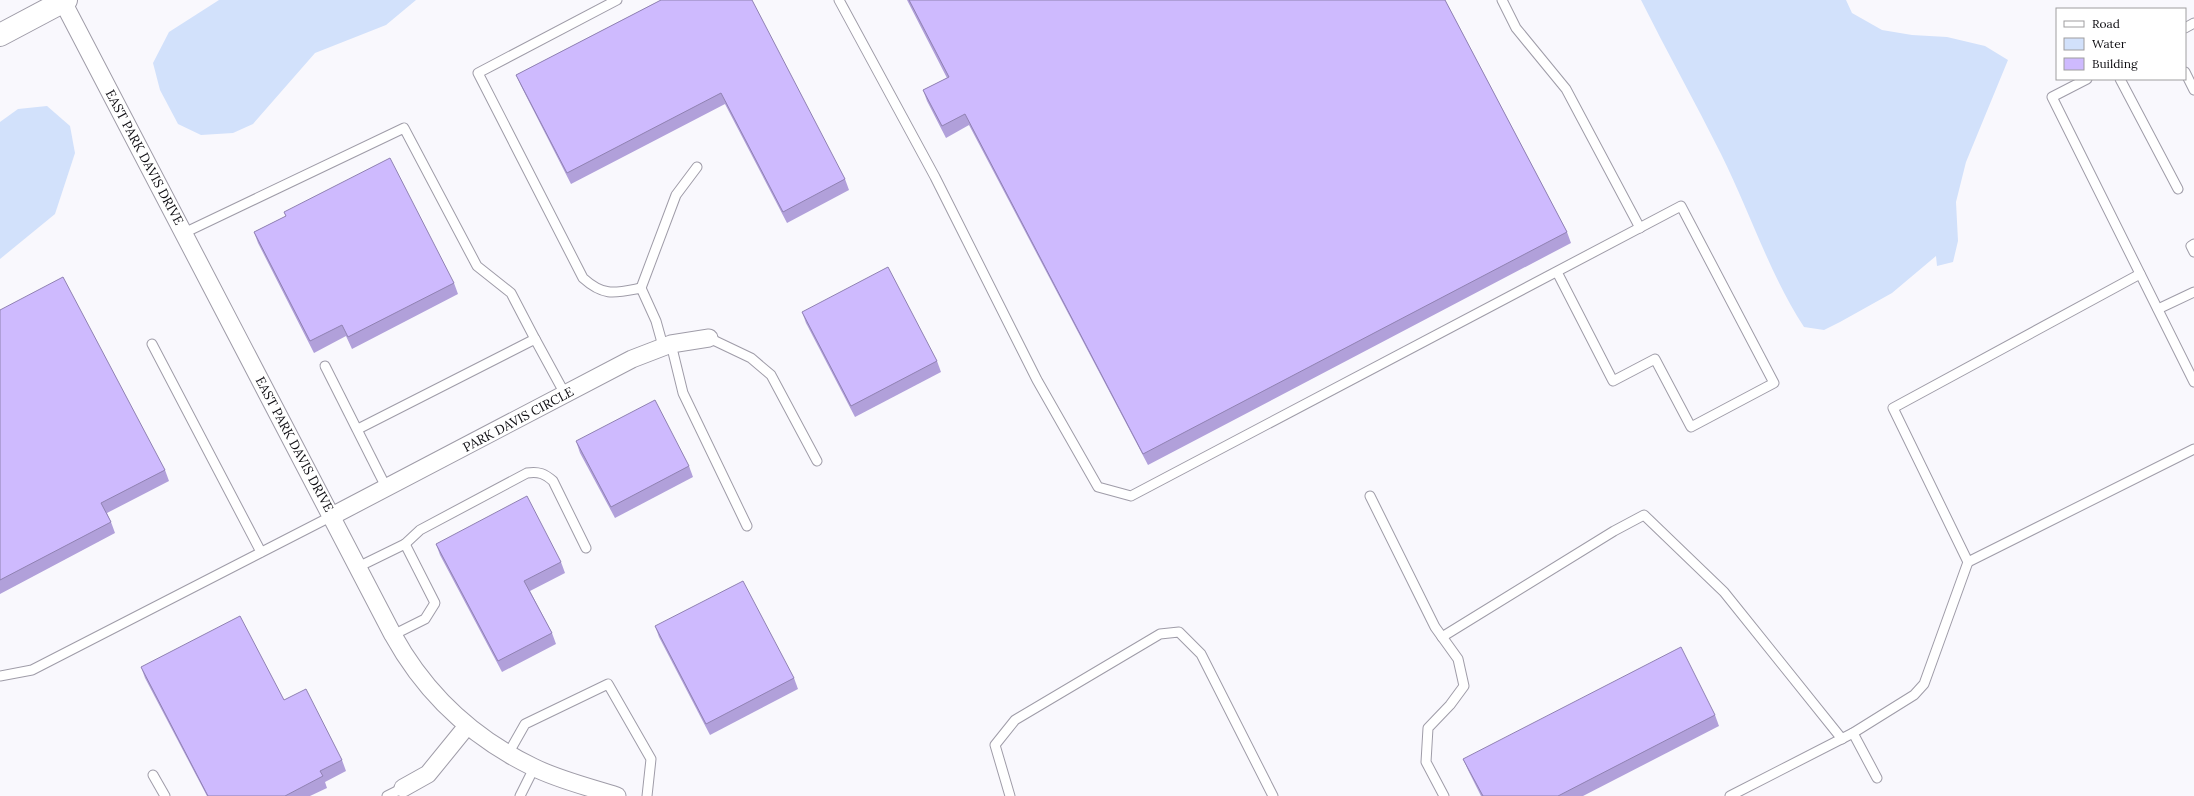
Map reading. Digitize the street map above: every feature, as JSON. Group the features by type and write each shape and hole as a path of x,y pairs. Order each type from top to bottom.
{"main road":[{"path":"0,35 65,1"}],"street":[{"name":"EAST PARK DAVIS DRIVE","path":"65,1 393,635 420,678 467,726 508,754 534,768 617,796"},
{"name":"PARK DAVIS CIRCLE","path":"332,516 632,359 667,345 709,338"},
{"path":"403,788 428,774 467,726"}],"lane":[{"path":"617,0 478,73 583,278 594,288 612,294 641,288"},
{"path":"839,0 935,177 1037,380 1098,487 1131,496 1681,206 1774,383 1691,427 1655,359 1613,381 1557,272"},
{"path":"1502,0 1516,28 1566,89 1640,228"},
{"path":"2186,74 2194,90"},
{"path":"2085,80 2052,97 2194,382"},
{"path":"2121,80 2178,189"},
{"path":"184,233 404,128 477,266 511,293 565,394"},
{"path":"697,167 676,195 641,288 667,345 683,394 747,526"},
{"path":"2194,244 2191,246 2194,252"},
{"path":"1968,562 1893,408 2140,274"},
{"path":"2158,309 2194,292"},
{"path":"709,338 751,358 771,375 818,461"},
{"path":"358,430 535,339"},
{"path":"152,344 261,552"},
{"path":"325,366 386,487"},
{"path":"1730,796 1853,733 1914,695 1924,684 1968,562 2194,449"},
{"path":"358,567 405,544 420,530 527,473 536,471 546,475 553,481 586,548"},
{"path":"1370,496 1435,627 1458,659 1464,686 1450,705 1428,728 1426,762 1444,796"},
{"path":"1442,637 1614,531 1644,515 1724,592 1842,739"},
{"path":"0,676 32,670 332,516"},
{"path":"393,635 425,620 435,603 405,544"},
{"path":"1010,796 995,745 1015,720 1160,634 1179,632 1201,654 1273,796"},
{"path":"508,754 525,724 608,684 651,759 647,796"},
{"path":"1853,733 1877,778"},
{"path":"520,796 534,768"},
{"path":"153,775 165,796"},
{"path":"387,796 403,788"}],"water":[{"path":"219,0 416,0 386,25 315,53 253,124 233,133 201,135 178,124 160,90 153,63 169,32"},
{"path":"1641,0 1846,0 1852,13 1882,30 1912,35 1947,37 1985,46 2008,60 1966,162 1956,202 1958,241 1953,262 1937,266 1936,256 1892,293 1840,322 1824,330 1804,327 1780,285 1721,154"},
{"path":"47,106 70,126 75,153 55,214 0,259 0,122 18,109"}],"building":[{"path":"661,0 752,0 845,179 783,212 721,93 567,173 516,75"},
{"path":"909,0 1445,0 1567,232 1143,454 965,114 942,126 923,90 949,77"},
{"path":"390,158 454,283 348,337 342,325 310,341 254,232 286,216 284,212"},
{"path":"888,267 937,361 851,406 802,312"},
{"path":"63,277 165,470 101,503 111,522 0,580 0,310"},
{"path":"655,400 689,466 611,507 576,441"},
{"path":"527,496 561,562 524,581 552,633 498,661 436,544"},
{"path":"743,581 794,678 706,724 655,626"},
{"path":"240,616 284,700 306,689 342,760 320,771 323,776 285,796 208,796 141,667"},
{"path":"1681,647 1715,715 1558,796 1483,796 1463,759"}]}
